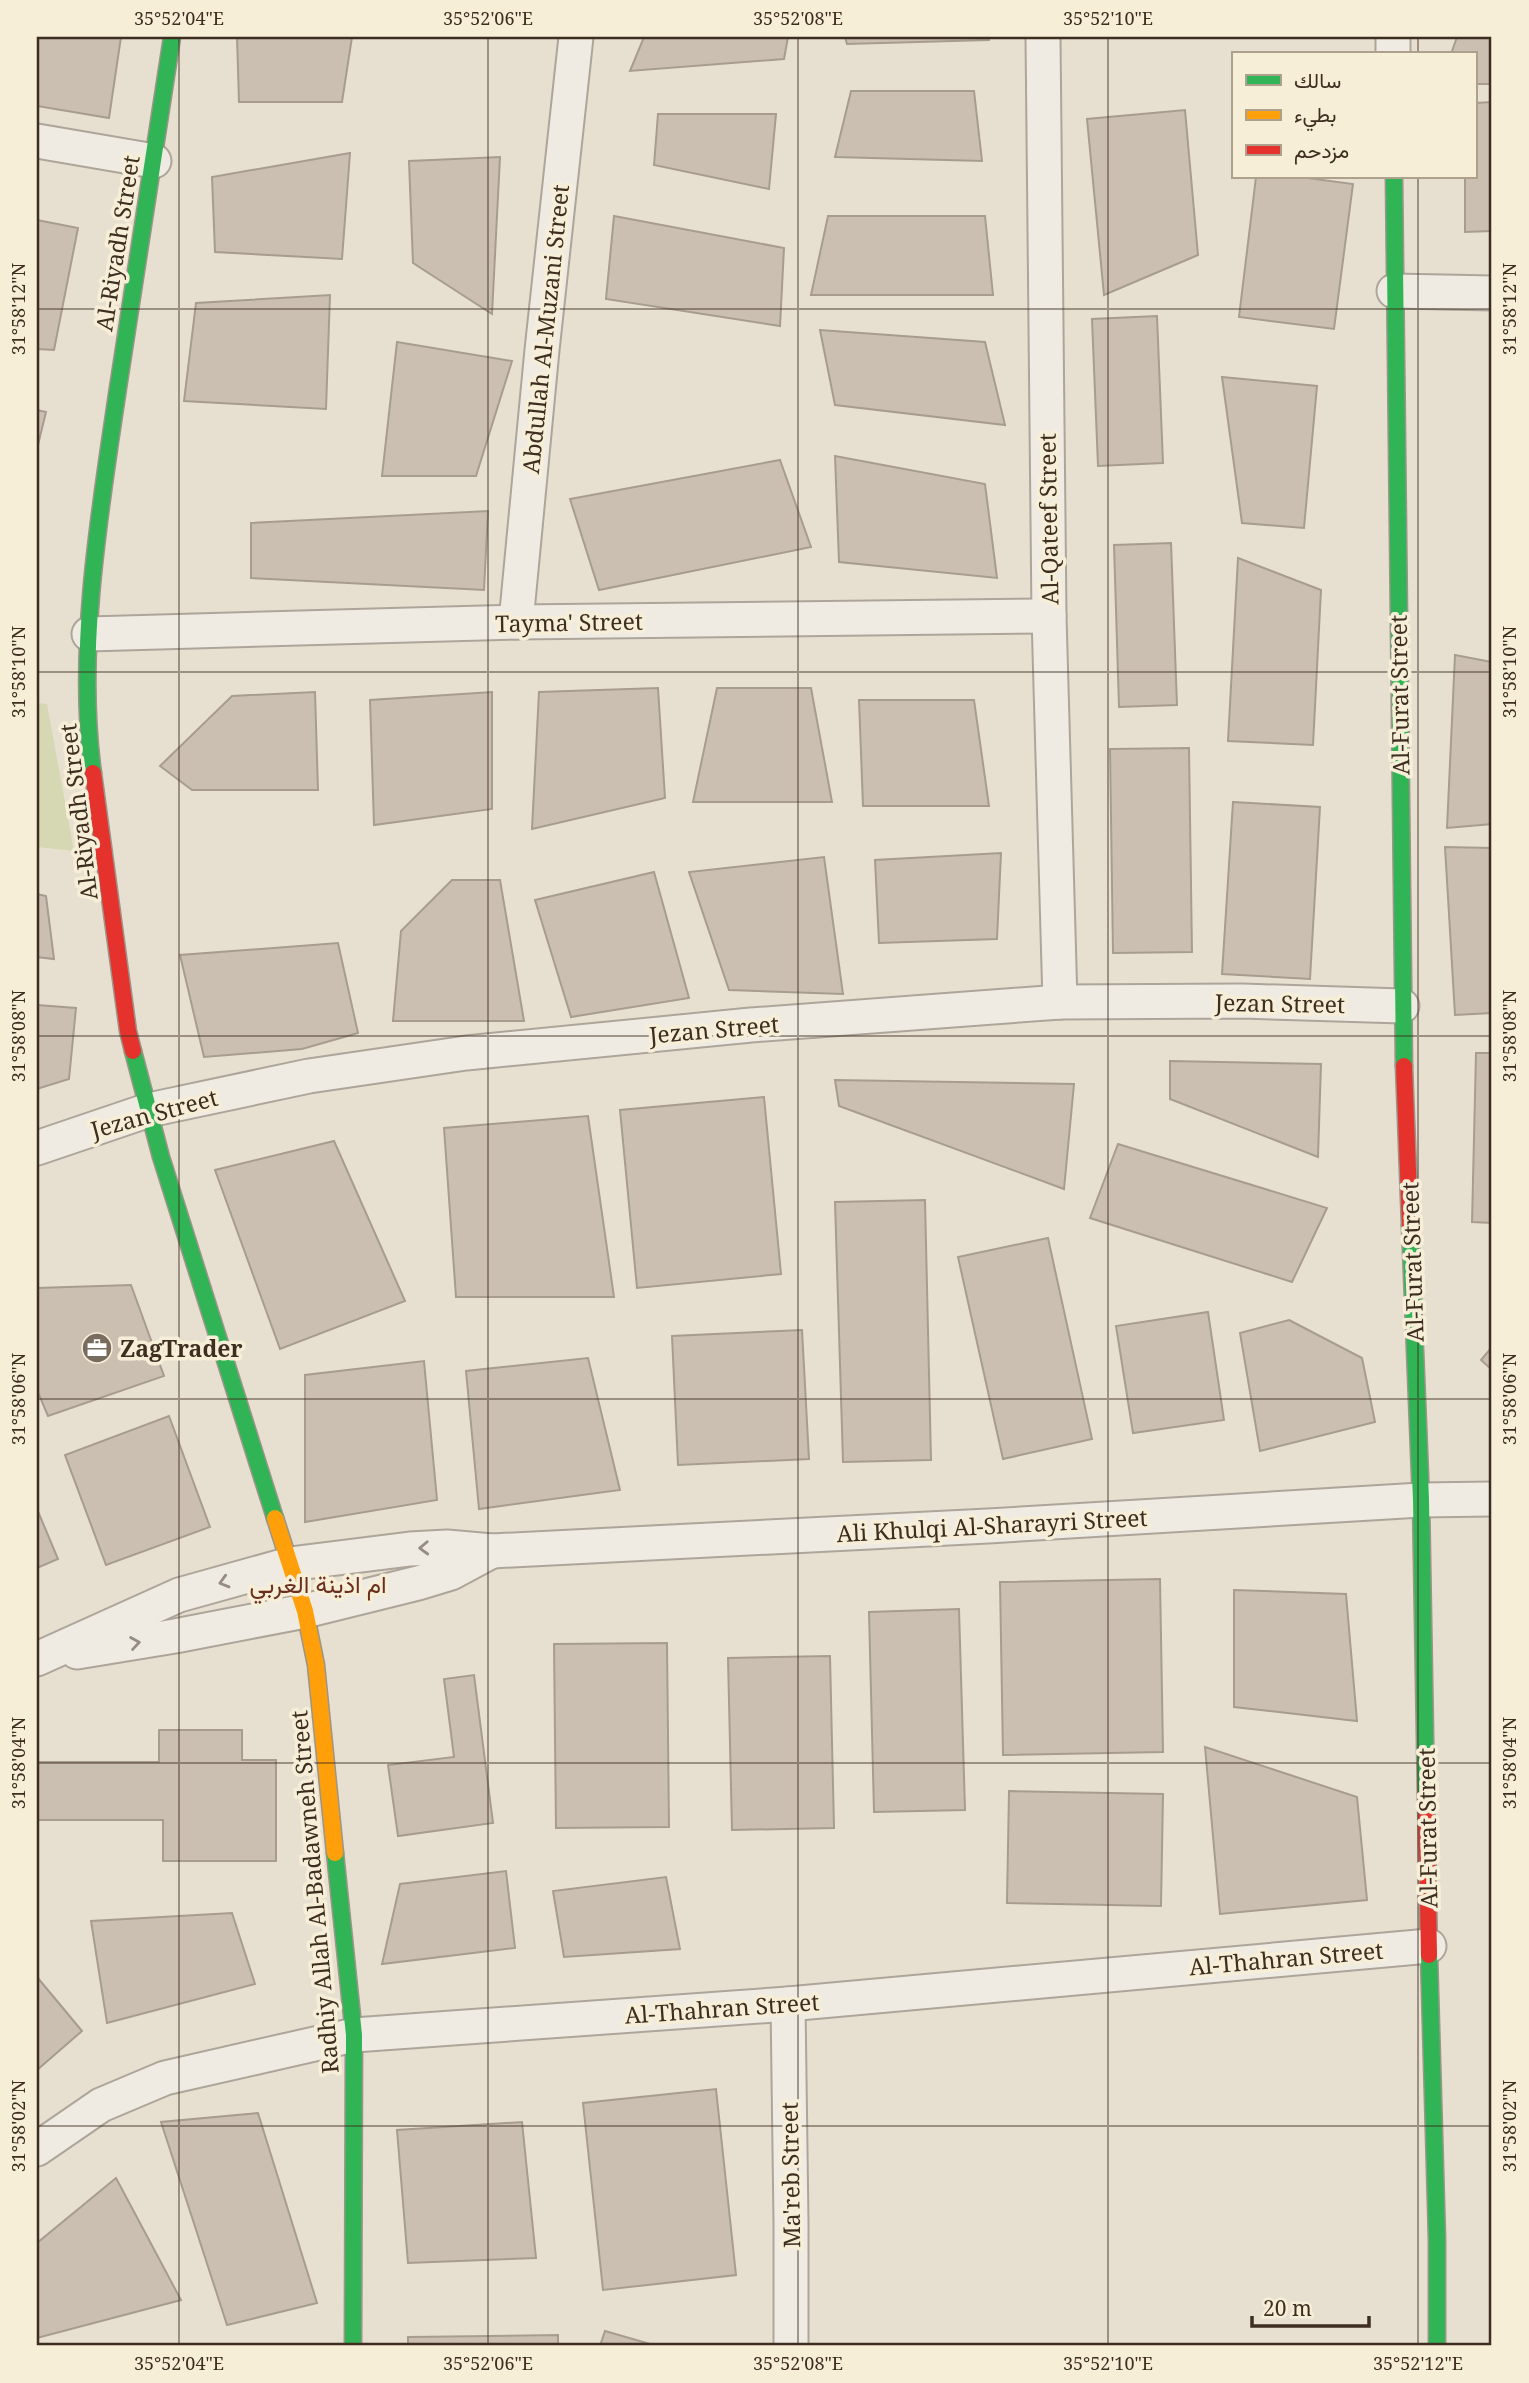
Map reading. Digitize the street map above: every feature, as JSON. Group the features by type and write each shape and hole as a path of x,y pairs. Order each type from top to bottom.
{"street":[{"name":"Al-Riyadh Street","path":"172,37 102,493 89,634 88,738 128,1031 161,1157 290,1564"},
{"name":"Abdullah Al-Muzani Street","path":"516,622 543,337 576,37"},
{"name":"Al-Qateef Street","path":"1043,37 1049,616 1060,1002"},
{"path":"37,141 154,161"},
{"name":"Al-Furat Street","path":"1394,178 1402,1006 1421,1500 1437,2346"},
{"path":"1394,291 1492,293"},
{"name":"Tayma' Street","path":"89,634 516,622 1049,616"},
{"name":"Jezan Street","path":"37,1148 149,1110 309,1076 466,1054 751,1025 1060,1002 1242,1001 1402,1006"},
{"name":"Ali Khulqi Al-Sharayri Street","path":"40,1658 179,1595 290,1564 410,1549 447,1547 492,1550 988,1526 1421,1500 1492,1499"},
{"name":"Ali Khulqi Al-Sharayri Street","path":"40,1658 305,1611 451,1573 492,1550"},
{"name":"Radhiy Allah Al-Badawneh Street","path":"290,1564 305,1611 316,1665 354,2035 353,2346"},
{"name":"Al-Thahran Street","path":"37,2149 101,2105 165,2078 354,2035 788,2004 1429,1946"},
{"name":"Ma'reb Street","path":"788,2004 791,2346"}],"green space":[{"path":"37,703 47,704 74,851 37,847"}],"building":[{"path":"37,37 121,37 109,118 37,106"},
{"path":"237,37 352,37 342,102 239,102"},
{"path":"644,37 788,37 784,59 630,71"},
{"path":"845,37 989,37 989,40 847,44"},
{"path":"1457,37 1492,37 1492,84 1476,84 1476,52 1452,52"},
{"path":"851,91 974,91 982,161 835,157"},
{"path":"1492,102 1492,231 1465,232 1465,178 1476,178 1476,103"},
{"path":"1185,110 1198,255 1104,295 1087,119"},
{"path":"658,114 776,114 769,189 654,165"},
{"path":"350,153 342,259 215,252 212,177"},
{"path":"500,157 492,314 413,263 409,161"},
{"path":"1256,178 1308,178 1353,184 1334,329 1239,317"},
{"path":"614,216 784,248 780,326 606,299"},
{"path":"828,216 985,216 993,295 811,295"},
{"path":"37,220 78,228 54,350 37,349"},
{"path":"330,295 326,409 184,401 196,303"},
{"path":"1157,316 1163,463 1098,466 1092,319"},
{"path":"820,330 985,342 1005,425 835,405"},
{"path":"397,342 512,361 476,476 382,476"},
{"path":"1222,377 1317,386 1304,528 1242,523"},
{"path":"37,410 46,412 37,449"},
{"path":"835,456 985,484 997,578 839,562"},
{"path":"780,460 811,547 599,590 570,499"},
{"path":"488,511 484,590 251,578 251,523"},
{"path":"1171,543 1177,705 1119,707 1114,545"},
{"path":"1238,558 1321,590 1313,745 1228,741"},
{"path":"1455,655 1492,662 1492,824 1447,828"},
{"path":"658,688 665,798 532,829 539,692"},
{"path":"717,688 811,688 832,802 693,802"},
{"path":"315,692 318,790 192,790 160,766 232,696"},
{"path":"492,692 492,809 374,825 370,700"},
{"path":"859,700 974,700 989,806 863,806"},
{"path":"1189,748 1192,952 1113,953 1110,749"},
{"path":"1233,802 1320,807 1310,979 1222,974"},
{"path":"1445,847 1492,848 1492,1013 1455,1015"},
{"path":"1001,853 997,939 879,943 875,860"},
{"path":"824,857 843,994 729,990 689,872"},
{"path":"654,872 689,998 571,1017 535,900"},
{"path":"452,880 500,880 524,1021 393,1021 401,931"},
{"path":"37,894 46,896 54,959 37,957"},
{"path":"338,943 358,1033 302,1049 204,1057 180,955"},
{"path":"37,1005 76,1008 69,1079 37,1089"},
{"path":"1476,1053 1492,1053 1492,1223 1472,1222"},
{"path":"1170,1061 1321,1064 1318,1157 1170,1099"},
{"path":"835,1080 1074,1084 1064,1189 839,1106"},
{"path":"764,1097 781,1274 637,1288 620,1110"},
{"path":"588,1116 614,1297 456,1297 444,1128"},
{"path":"334,1141 405,1301 280,1349 215,1170"},
{"path":"1118,1144 1327,1208 1292,1282 1090,1218"},
{"path":"925,1200 931,1460 843,1462 835,1202"},
{"path":"1048,1238 1092,1439 1003,1459 958,1257"},
{"path":"131,1285 164,1376 48,1416 37,1390 37,1288"},
{"path":"1208,1312 1224,1420 1133,1433 1116,1326"},
{"path":"1289,1320 1362,1358 1375,1422 1260,1451 1240,1333"},
{"path":"802,1330 809,1459 678,1465 672,1336"},
{"path":"1492,1347 1492,1370 1481,1360"},
{"path":"588,1358 620,1490 479,1509 466,1371"},
{"path":"424,1361 437,1500 305,1522 305,1375"},
{"path":"169,1416 210,1527 106,1565 65,1455"},
{"path":"37,1509 58,1559 37,1568"},
{"path":"1160,1579 1163,1752 1003,1755 1000,1582"},
{"path":"1234,1590 1346,1594 1357,1721 1234,1707"},
{"path":"959,1609 965,1810 874,1812 869,1612"},
{"path":"667,1643 669,1827 556,1828 554,1644"},
{"path":"830,1656 834,1828 732,1830 728,1658"},
{"path":"474,1675 493,1823 398,1836 388,1765 454,1757 444,1679"},
{"path":"159,1730 242,1730 242,1760 276,1760 276,1861 163,1861 163,1820 37,1820 37,1762 159,1762"},
{"path":"1205,1747 1357,1797 1367,1900 1220,1914"},
{"path":"1009,1791 1163,1794 1161,1906 1007,1903"},
{"path":"506,1871 515,1948 382,1964 400,1884"},
{"path":"666,1877 680,1949 564,1957 553,1891"},
{"path":"232,1913 255,1984 107,2023 91,1921"},
{"path":"37,1977 82,2031 37,2070"},
{"path":"716,2089 736,2275 603,2290 583,2103"},
{"path":"258,2113 317,2303 227,2325 161,2122"},
{"path":"522,2122 536,2258 408,2263 397,2130"},
{"path":"116,2178 181,2300 37,2338 37,2243"},
{"path":"605,2331 657,2346 600,2346"},
{"path":"558,2335 558,2346 408,2346 408,2337"}],"traffic: fast":[{"path":"93,773 87,678 92,580 111,434 172,37"},
{"path":"1394,178 1404,1066"},
{"path":"133,1051 161,1157 275,1518"},
{"path":"1410,1225 1421,1500 1426,1795"},
{"path":"335,1853 354,2035 353,2346"},
{"path":"1429,1955 1437,2239 1437,2346"}],"traffic: slow":[{"path":"275,1518 305,1611 316,1665 335,1853"}],"traffic: jam":[{"path":"93,773 128,1031 133,1051"},
{"path":"1404,1066 1410,1225"},
{"path":"1426,1795 1429,1955"}],"place":[{"name":"ZagTrader","path":"97,1348"}],"district":[{"name":"ام اذينة الغربي","path":"318,1583"}]}
